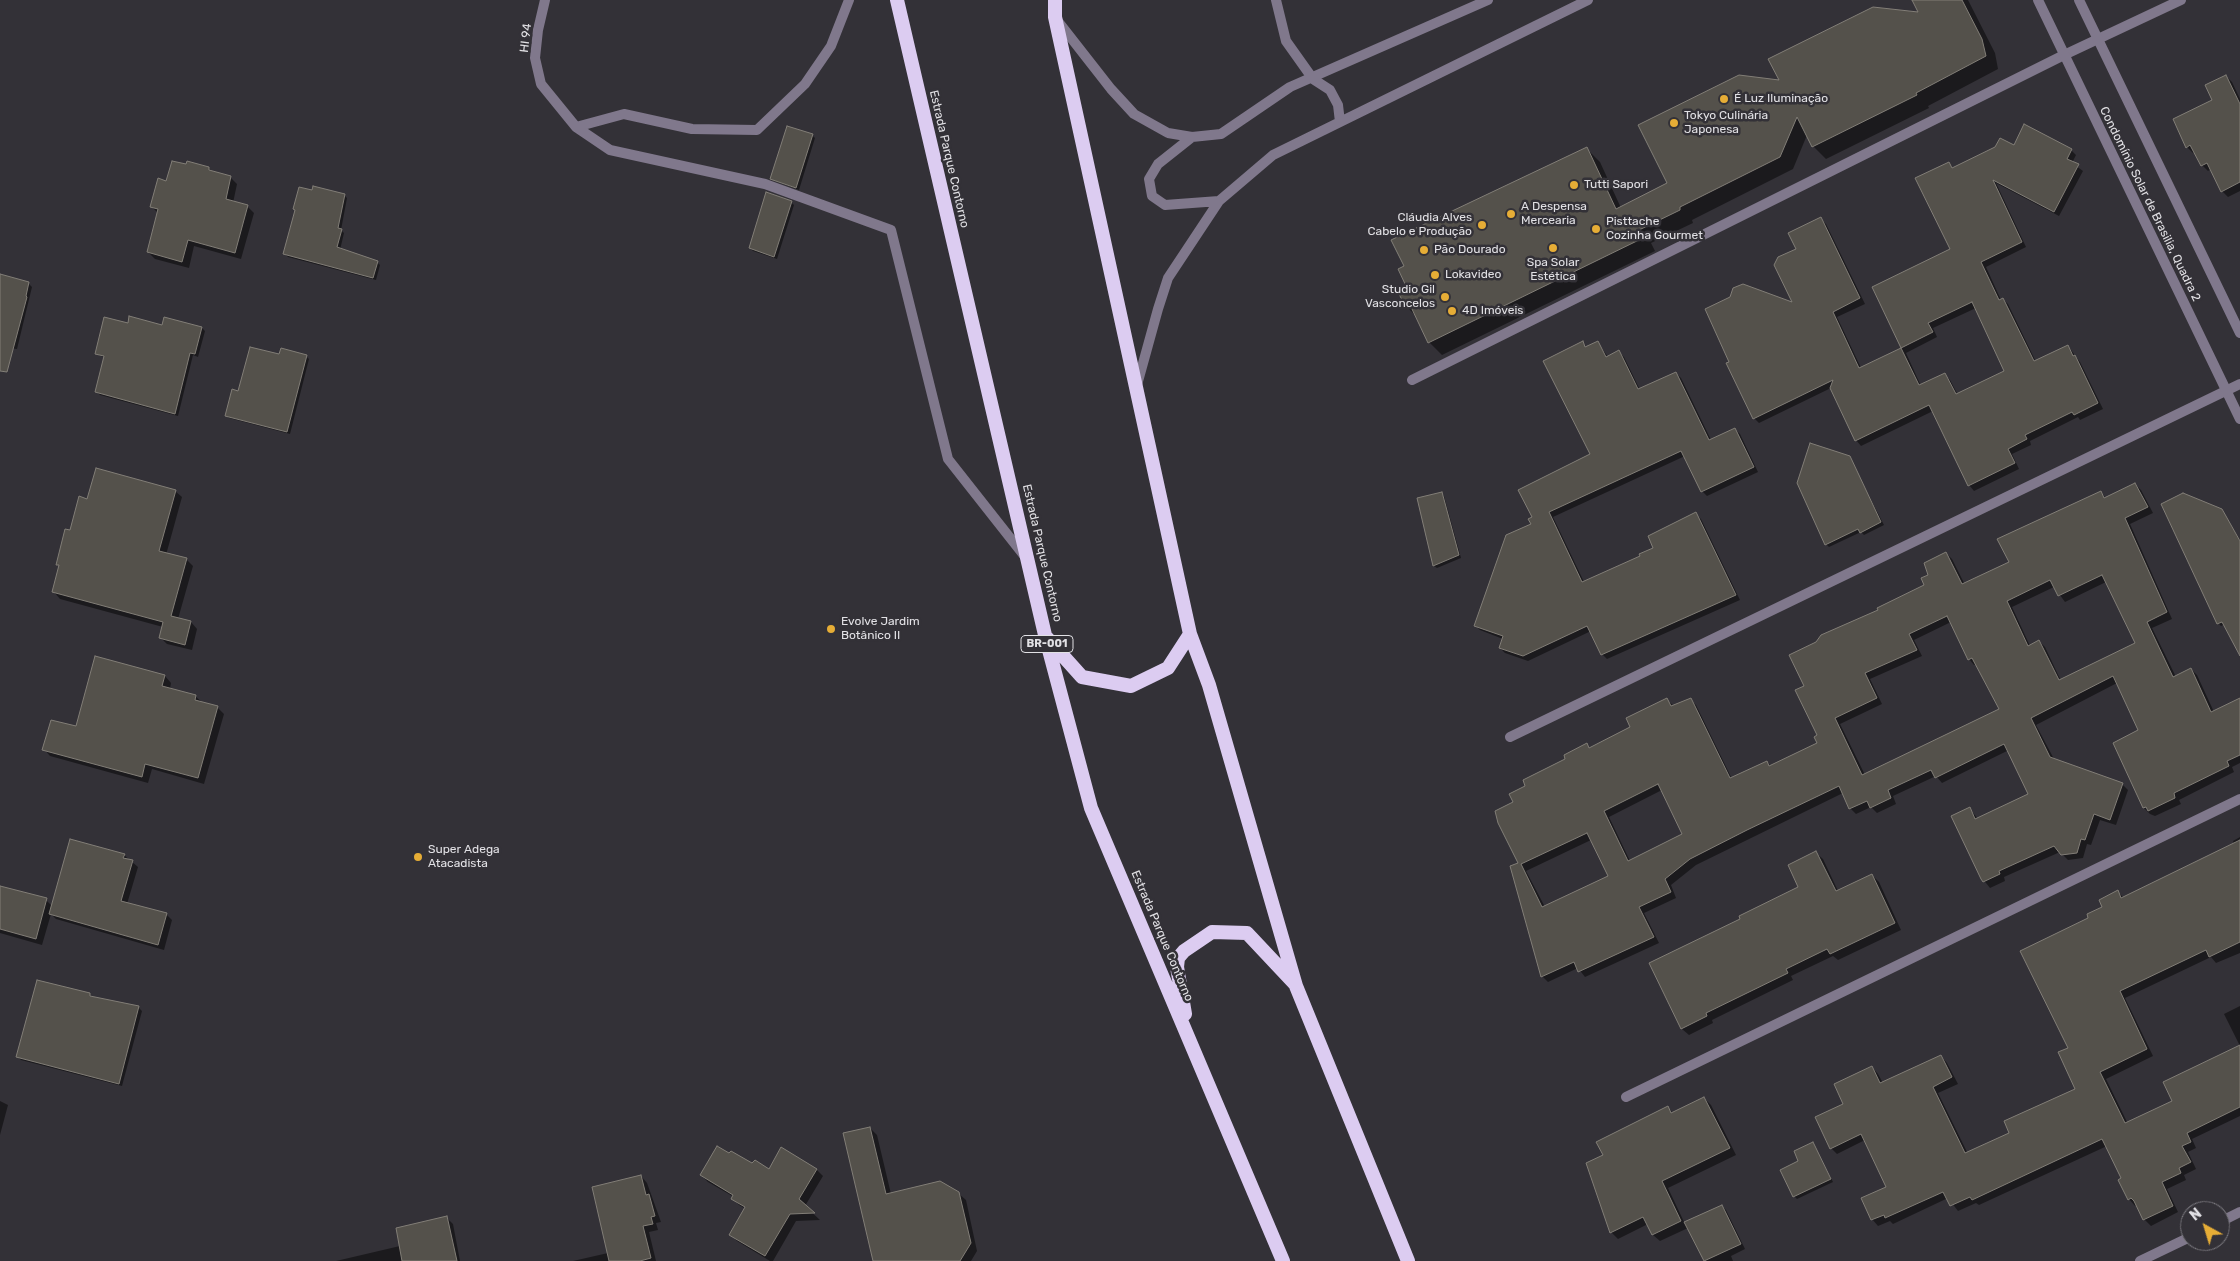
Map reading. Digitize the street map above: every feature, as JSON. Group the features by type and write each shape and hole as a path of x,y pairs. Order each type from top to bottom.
{"highway":[{"name":"Estrada Parque Contorno","path":"897,0 1045,635 1091,808 1283,1261"},
{"path":"1055,0 1055,17 1190,634 1209,685 1296,986 1408,1261"},
{"path":"1045,635 1082,677 1131,686 1168,668 1190,634"},
{"path":"1190,1038 1177,967 1178,958 1184,951 1212,932 1247,933 1296,986"}],"street":[{"name":"HI 94","path":"545,0 538,30 535,58 541,84 576,127 610,150 765,184 891,230 948,459 1028,561"},
{"path":"576,127 624,114 692,129 757,130 805,84 831,46 849,0"},
{"path":"1276,0 1286,41 1313,79 1330,90 1338,105 1340,122"},
{"path":"1055,17 1111,89 1134,114 1168,134 1192,137 1221,134 1290,87 1313,79 1488,0"},
{"path":"1137,385 1168,278 1219,201 1273,155 1588,0"},
{"name":"Condomínio Solar de Brasilia, Quadra 2","path":"2038,0 2240,420"},
{"name":"Condomínio Solar de Brasilia, Quadra 2","path":"2079,0 2240,333"},
{"path":"1412,380 2064,55 2181,0"},
{"path":"1192,137 1158,164 1148,179 1152,196 1165,205 1219,201"},
{"path":"1510,737 2240,384"},
{"path":"1626,1096 2240,799"},
{"path":"2140,1261 2180,1242"}],"building":[{"path":"1912,0 1962,0 1982,39 1986,56 1916,93 1917,95 1812,147 1797,117 1780,157 1680,207 1680,210 1639,230 1643,238 1428,343 1411,307 1405,306 1397,290 1406,286 1398,269 1404,266 1391,240 1587,147 1616,209 1667,183 1638,125 1739,75 1779,80 1768,59 1873,7 1918,12"},
{"path":"2226,75 2240,104 2240,182 2221,192 2207,163 2201,166 2190,145 2186,148 2173,119 2212,100 2205,85"},
{"path":"2024,124 2072,149 2067,159 2079,164 2054,212 1993,180 2022,242 1981,262 1999,300 2003,298 2034,361 2068,345 2073,356 2075,355 2098,403 2074,415 2072,412 2025,435 2027,439 2008,449 2015,463 1968,486 1929,405 1855,441 1830,388 1833,380 1753,419 1726,363 1729,362 1705,309 1730,297 1733,288 1743,284 1792,302 1774,265 1778,257 1796,249 1788,233 1821,217 1860,298 1833,312 1859,368 1901,348 1872,287 1950,249 1915,178 1949,162 1952,168 1995,147 2000,138 2014,145","holes":["1972,302 2004,371 1956,394 1945,373 1919,385 1901,348 1933,332 1928,323"]},
{"path":"787,126 813,134 796,188 770,179"},
{"path":"172,161 186,164 187,161 231,176 226,199 248,205 235,253 188,240 182,262 147,252 158,209 150,207 158,178 166,181"},
{"path":"313,186 345,194 338,228 342,229 337,247 378,261 373,278 283,254 299,187 312,190"},
{"path":"766,192 792,201 774,257 749,248"},
{"path":"0,274 29,282 27,297 7,372 0,371"},
{"path":"129,316 162,325 164,317 202,327 195,354 190,353 175,414 95,392 104,356 95,354 104,317 128,323"},
{"path":"1583,341 1585,347 1598,341 1606,357 1619,350 1638,389 1676,372 1709,440 1735,428 1754,467 1701,492 1681,451 1549,512 1582,582 1640,556 1639,554 1653,548 1648,536 1696,512 1736,595 1601,655 1587,626 1523,656 1499,648 1503,636 1474,626 1506,535 1531,524 1528,519 1532,517 1518,490 1590,454 1543,361"},
{"path":"250,347 279,354 281,348 307,355 287,432 225,416 232,389 238,391"},
{"path":"1810,443 1850,456 1881,522 1860,533 1858,529 1825,545 1797,483"},
{"path":"96,468 176,490 159,551 187,558 171,616 191,621 185,645 159,638 163,622 52,592 59,565 56,565 65,529 70,530 79,496 87,499"},
{"path":"2135,483 2148,507 2125,518 2167,612 2147,622 2173,677 2191,668 2211,712 2240,698 2240,755 2227,761 2229,766 2174,793 2175,798 2148,811 2146,807 2143,808 2113,743 2138,730 2113,676 2031,718 2050,757 2123,783 2110,820 2094,814 2085,840 2081,839 2077,853 2061,855 2054,846 1999,871 2000,874 1983,882 1951,816 1970,807 1975,819 2028,794 2004,744 1935,778 1931,770 1888,790 1891,798 1870,808 1867,801 1849,809 1839,786 1747,830 1690,859 1665,879 1671,892 1639,907 1654,937 1578,972 1574,962 1541,977 1510,866 1518,863 1498,823 1495,811 1513,802 1509,794 1525,786 1523,780 1565,759 1564,755 1587,743 1589,748 1630,727 1626,718 1667,698 1671,706 1691,698 1730,778 1767,761 1769,766 1817,743 1814,737 1817,735 1795,690 1804,686 1789,655 1816,642 1821,635 1878,610 1877,608 1924,585 1921,578 1928,575 1924,563 1946,552 1962,584 2009,562 1997,539 2101,491 2104,498","holes":["2102,575 2135,643 2059,680 2039,640 2028,646 2007,601 2050,580 2058,596","1947,616 1968,660 1972,658 1999,709 1862,775 1835,718 1877,698 1865,673 1917,650 1909,634","1658,784 1682,834 1628,861 1604,811","1587,833 1608,876 1542,907 1521,864"]},
{"path":"1442,492 1459,555 1433,566 1417,498"},
{"path":"2183,493 2222,509 2240,541 2240,656 2222,622 2217,624 2161,504"},
{"path":"95,656 165,675 162,686 196,695 195,700 218,706 198,778 145,764 142,777 42,750 51,720 76,726"},
{"path":"70,839 125,854 123,858 133,860 121,901 167,913 158,945 49,914"},
{"path":"2240,840 2240,942 2209,957 2206,950 2120,991 2147,1049 2100,1072 2125,1123 2172,1101 2163,1082 2240,1045 2240,1107 2187,1133 2191,1142 2182,1146 2191,1162 2179,1168 2181,1173 2162,1182 2173,1206 2143,1220 2134,1201 2131,1198 2128,1200 2118,1180 2121,1178 2102,1139 1972,1200 1970,1197 1950,1206 1943,1192 1885,1218 1884,1215 1871,1220 1861,1198 1886,1187 1861,1134 1830,1149 1815,1117 1843,1104 1834,1084 1872,1066 1880,1083 1941,1055 1952,1077 1933,1087 1965,1153 2009,1133 2004,1121 2075,1089 2058,1052 2068,1048 2020,951 2088,918 2087,914 2102,907 2099,900 2118,890 2121,898"},
{"path":"1816,851 1836,891 1872,874 1895,923 1830,954 1827,949 1786,969 1788,973 1706,1013 1707,1016 1681,1029 1649,963 1740,919 1739,916 1798,887 1788,865"},
{"path":"0,886 47,898 36,939 0,929"},
{"path":"37,980 90,993 90,996 139,1006 119,1084 16,1057"},
{"path":"1704,1097 1730,1148 1662,1181 1681,1221 1652,1235 1643,1217 1610,1233 1586,1163 1603,1155 1596,1142 1668,1106 1671,1113"},
{"path":"870,1127 886,1194 940,1181 959,1192 971,1243 960,1261 873,1261 843,1133"},
{"path":"1813,1142 1831,1179 1793,1197 1780,1170 1798,1161 1794,1151"},
{"path":"717,1146 729,1153 731,1151 752,1163 755,1160 769,1169 781,1147 817,1169 799,1199 815,1213 790,1214 765,1256 729,1235 745,1207 731,1199 733,1195 700,1175"},
{"path":"641,1175 646,1195 649,1194 655,1216 651,1217 653,1224 643,1226 651,1258 640,1261 609,1261 592,1187"},
{"path":"1722,1205 1741,1244 1704,1261 1684,1222"},
{"path":"447,1216 457,1261 402,1261 396,1228"}],"place":[{"name":"É Luz Iluminação","path":"1724,99"},
{"name":"Tokyo Culinária Japonesa","path":"1674,123"},
{"name":"Tutti Sapori","path":"1574,185"},
{"name":"A Despensa Mercearia","path":"1511,214"},
{"name":"Cláudia Alves Cabelo e Produção","path":"1482,225"},
{"name":"Pisttache Cozinha Gourmet","path":"1596,229"},
{"name":"Spa Solar Estética","path":"1553,248"},
{"name":"Pão Dourado","path":"1424,250"},
{"name":"Lokavideo","path":"1435,275"},
{"name":"Studio Gil Vasconcelos","path":"1445,297"},
{"name":"4D Imóveis","path":"1452,311"},
{"name":"Evolve Jardim Botânico II","path":"831,629"},
{"name":"Super Adega Atacadista","path":"418,857"}]}
